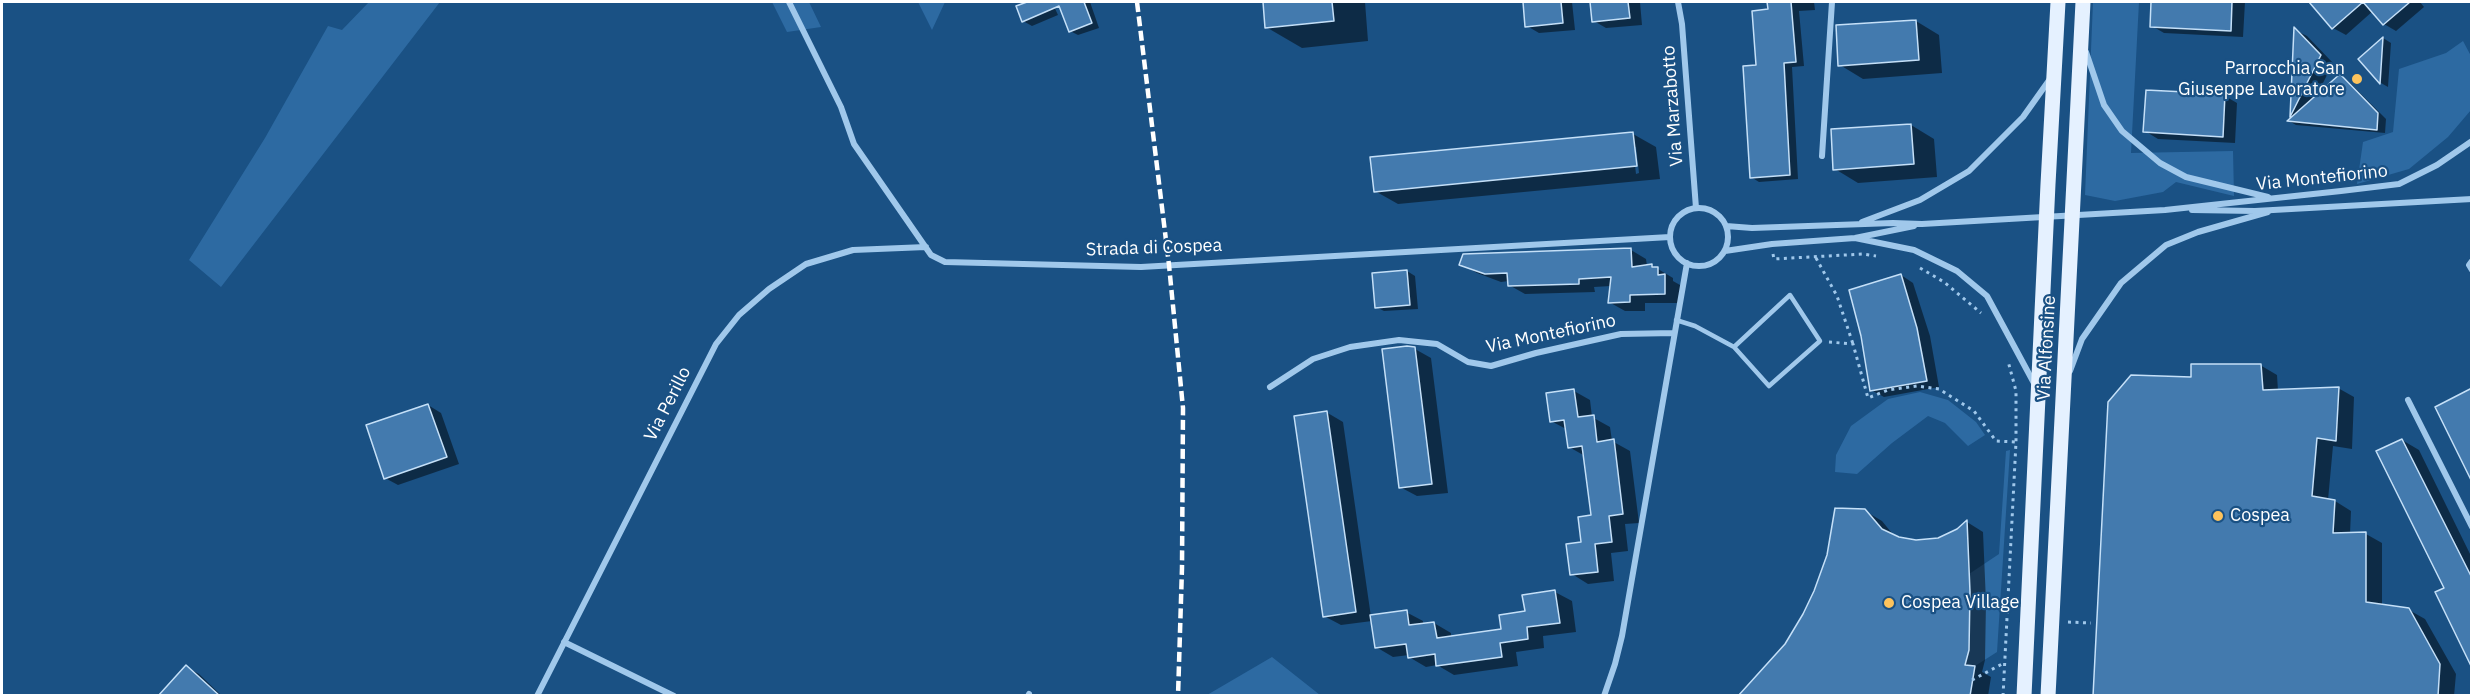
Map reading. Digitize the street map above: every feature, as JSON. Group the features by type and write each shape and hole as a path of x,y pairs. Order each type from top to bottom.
{"main road":[{"name":"Via Alfonsine","path":"2024,696 2058,2"},
{"name":"Via Alfonsine","path":"2048,696 2083,2"}],"street":[{"name":"Strada di Cospea","path":"789,2 841,107 854,144 931,255 945,262 1141,267 1670,237"},
{"name":"Via Marzabotto","path":"1678,2 1682,24 1696,208"},
{"path":"1822,156 1832,2"},
{"path":"2082,25 2088,62 2104,105 2122,131 2160,163 2186,177 2274,198"},
{"path":"1856,224 1920,200 1969,171 2023,117 2054,74"},
{"name":"Via Montefiorino","path":"2165,210 2399,184 2436,165 2472,141"},
{"name":"Via Montefiorino","path":"1726,226 1752,228 1922,224 2165,210 2279,209 2472,199"},
{"path":"1604,696 1622,636 1687,263 1675,253 1670,237 1675,221 1680,215 1696,208 1710,210 1717,214 1726,226 1728,238 1725,251"},
{"path":"2065,383 2082,339 2121,283 2166,245 2198,232 2279,209"},
{"name":"Via Montefiorino","path":"1687,263 1704,266 1712,263 1725,251 1772,244 1855,238 1922,224"},
{"path":"1855,238 1914,250 1957,271 1987,296 2038,392"},
{"name":"Via Perillo","path":"537,696 716,344 739,315 769,289 806,264 853,250 926,247"},
{"path":"2472,261 2469,265 2472,270"},
{"name":"Via Montefiorino","path":"1270,387 1313,359 1350,347 1399,340 1437,344 1468,362 1491,366 1536,353 1621,334 1674,333"},
{"path":"2408,400 2472,527"},
{"path":"564,642 674,696"}],"lane":[{"path":"1676,320 1695,326 1734,347 1770,386 1820,341 1790,295 1734,347"}],"path":[{"path":"1772,244 1774,259 1863,254 1886,258"},
{"path":"1816,257 1837,296 1868,398 1888,390 1917,386 1939,389 1974,411 1996,441 2016,442"},
{"path":"1918,267 1944,282 1979,310 1986,320"},
{"path":"1820,341 1853,344"},
{"path":"2003,696 2016,442 2016,391 2007,359"},
{"path":"2060,629 2068,622 2091,623"},
{"path":"1972,680 2005,663"}],"shaded area":[{"path":"369,2 440,2 221,287 189,260 265,138 328,26 342,30"},
{"path":"772,2 809,2 821,27 787,32"},
{"path":"918,2 945,2 932,30"},
{"path":"2093,2 2139,2 2131,153 2233,151 2234,196 2176,182 2163,192 2115,201 2085,195"},
{"path":"2463,41 2471,56 2471,110 2448,137 2409,169 2357,184 2363,142 2393,132 2399,69 2446,53"},
{"path":"1920,392 1948,400 1976,422 1985,435 1968,446 1945,423 1928,416 1892,443 1857,474 1835,472 1836,455 1851,426 1888,399"},
{"path":"2010,450 1997,652 1975,666 1965,665 1969,650 1969,574 1999,554 2006,451"},
{"path":"1272,657 1320,695 1207,695"}],"building":[{"path":"1027,2 1084,2 1092,23 1069,32 1059,6 1022,22 1016,6"},
{"path":"1263,2 1332,2 1334,21 1265,28"},
{"path":"1523,2 1561,2 1563,23 1525,27"},
{"path":"1590,2 1628,2 1630,18 1592,22"},
{"path":"1767,2 1791,2 1796,62 1784,63 1790,175 1750,178 1743,66 1756,65 1752,11 1768,9"},
{"path":"2151,2 2232,2 2231,31 2150,27"},
{"path":"2309,2 2363,2 2332,29"},
{"path":"2363,2 2410,2 2383,25"},
{"path":"1916,20 1919,60 1838,66 1836,25"},
{"path":"2294,27 2321,55 2290,117"},
{"path":"2383,37 2380,84 2358,59"},
{"name":"Parrocchia San Giuseppe Lavoratore","path":"2340,74 2378,113 2377,130 2287,121"},
{"path":"2146,90 2225,94 2223,137 2143,132"},
{"path":"1911,124 1914,164 1833,170 1831,129"},
{"path":"1633,132 1637,166 1374,192 1370,157"},
{"path":"1631,248 1632,267 1652,264 1652,267 1658,267 1658,275 1665,274 1665,294 1630,295 1630,302 1608,303 1611,277 1579,279 1579,284 1508,286 1507,273 1485,274 1459,265 1463,254"},
{"path":"1407,270 1410,305 1375,308 1372,273"},
{"path":"1901,274 1917,328 1927,381 1870,391 1861,336 1849,290"},
{"path":"1415,347 1432,484 1399,488 1382,349"},
{"name":"Cospea","path":"2191,364 2261,364 2263,390 2339,387 2336,441 2317,438 2312,496 2335,500 2333,533 2366,532 2366,602 2409,608 2440,664 2438,696 2093,696 2108,402 2131,375 2191,377"},
{"path":"2472,388 2472,482 2435,407"},
{"path":"1574,389 1578,417 1594,415 1597,442 1614,439 1623,514 1609,516 1612,542 1595,544 1598,572 1570,575 1566,544 1581,542 1578,517 1591,515 1582,446 1568,448 1564,420 1550,422 1546,393"},
{"path":"428,404 447,457 384,479 366,425"},
{"path":"1327,411 1356,612 1323,617 1294,416"},
{"path":"2402,439 2472,578 2472,668 2435,592 2444,588 2376,451"},
{"name":"Cospea Village","path":"1835,508 1865,509 1882,529 1899,537 1916,540 1938,538 1957,529 1967,520 1970,592 1969,650 1965,665 1975,666 1970,696 1738,696 1785,644 1803,614 1827,555"},
{"path":"1555,590 1560,623 1527,627 1528,639 1500,643 1502,657 1436,666 1435,654 1408,658 1406,644 1375,648 1370,615 1407,610 1409,625 1434,622 1437,638 1501,629 1499,615 1525,611 1522,595"},
{"path":"186,665 220,696 158,696"}],"railway":[{"path":"1137,2 1169,265 1183,408 1178,696"}],"place":[{"name":"Parrocchia San Giuseppe Lavoratore","path":"2357,79"},
{"name":"Cospea","path":"2218,516"},
{"name":"Cospea Village","path":"1889,603"}]}
